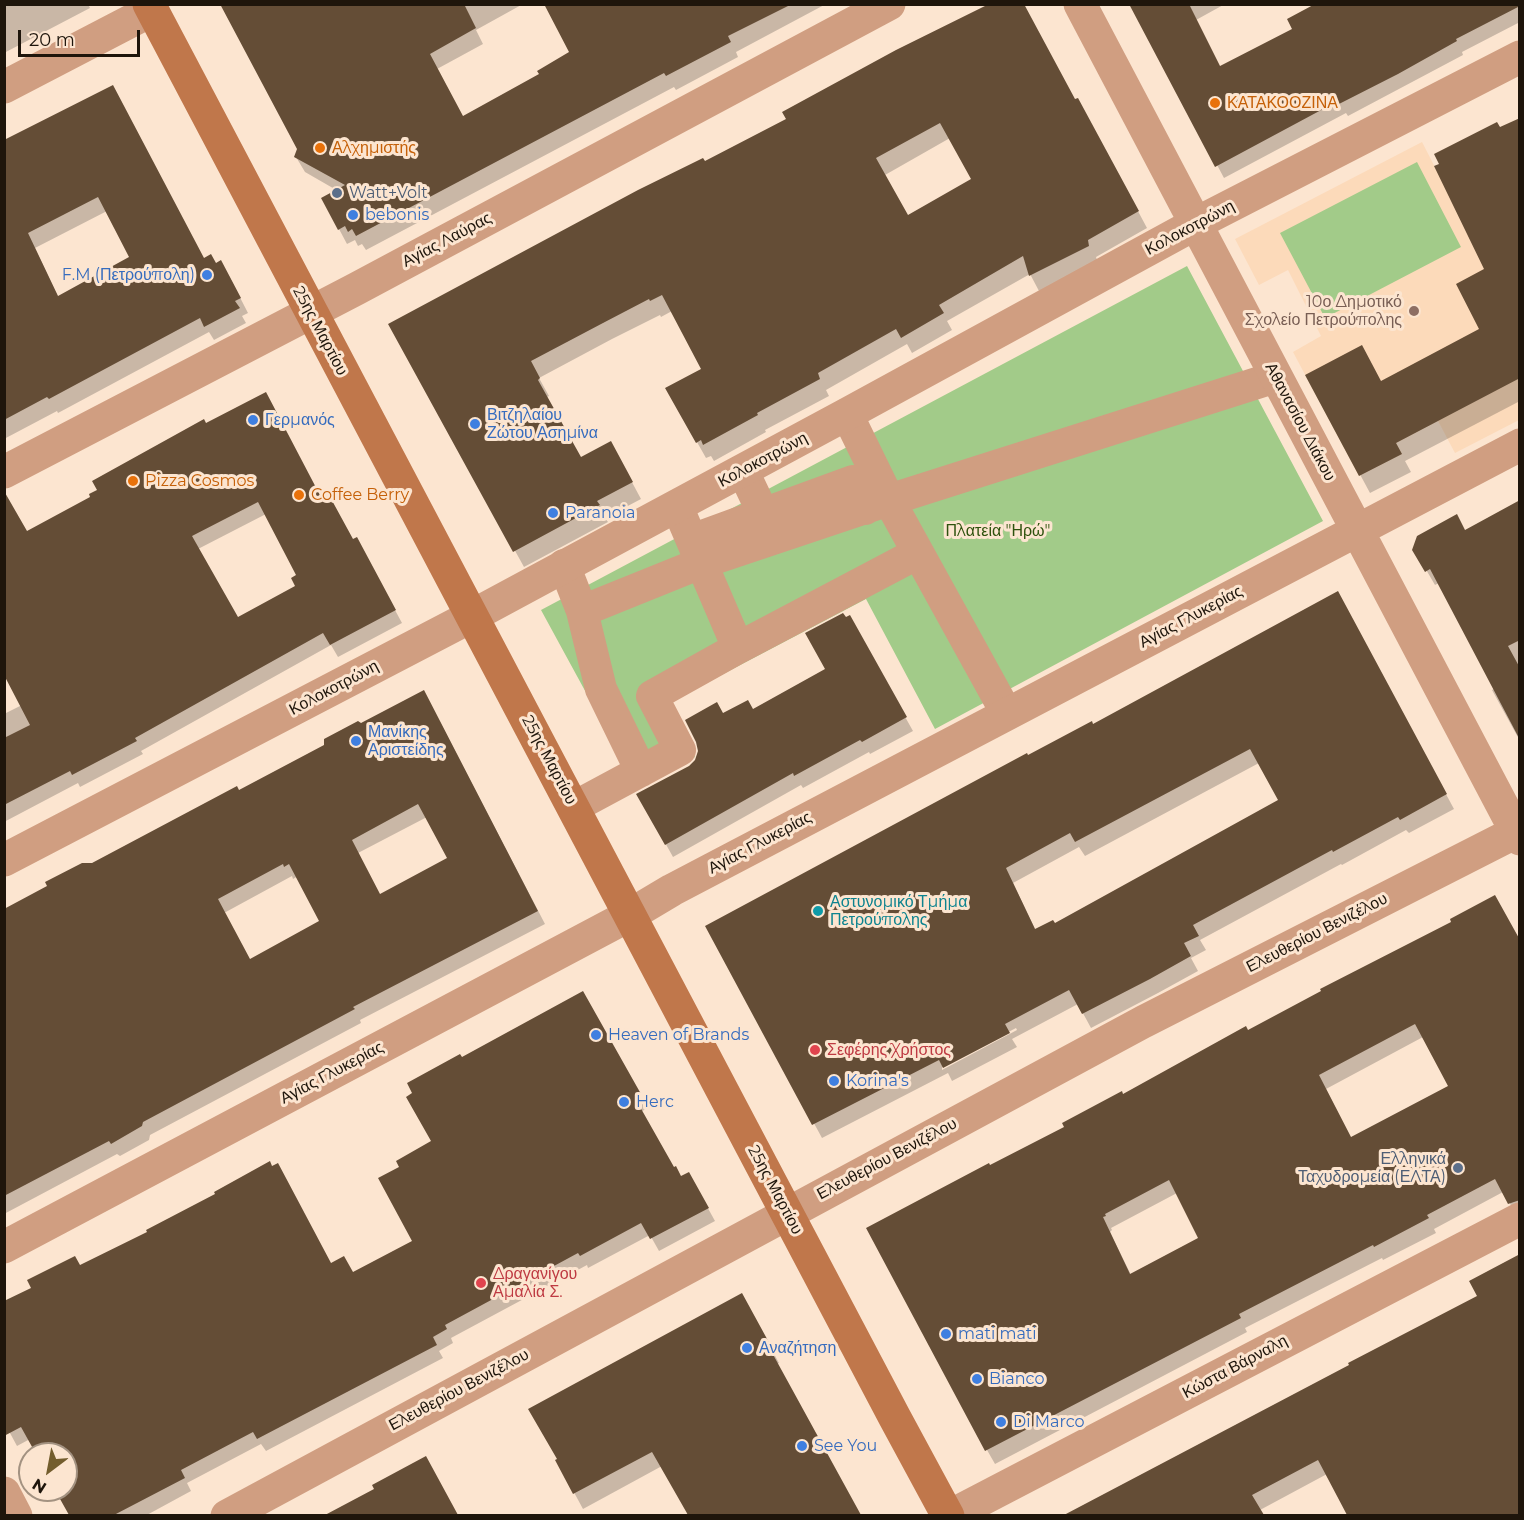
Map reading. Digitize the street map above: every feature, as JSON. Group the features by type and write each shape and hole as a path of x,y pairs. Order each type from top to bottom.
{"main road":[{"name":"25ης Μαρτίου","path":"155,6 309,311 949,1515"}],"street":[{"name":"Αγίας Λαύρας","path":"4,472 309,311 356,289 889,4"},
{"name":"Αθανασίου Διάκου","path":"1080,4 1518,833"},
{"path":"4,87 155,6"},
{"name":"Κολοκοτρώνη","path":"4,860 472,616 1195,224 1520,57"},
{"path":"877,504 1276,377"},
{"path":"847,414 877,504"},
{"name":"Αγίας Γλυκερίας","path":"4,1247 630,915 682,884 1520,445"},
{"path":"743,471 769,526"},
{"path":"707,561 705,535 769,526 853,481 877,504 918,553 1007,714"},
{"path":"677,506 707,561 738,648"},
{"path":"574,807 680,750 652,696 918,553"},
{"path":"582,610 707,561"},
{"path":"564,565 582,610 601,689 641,771"},
{"name":"Ελευθερίου Βενιζέλου","path":"227,1515 1143,1022 1518,833"},
{"name":"Κώστα Βάρναλη","path":"949,1515 1520,1219"},
{"path":"4,1493 16,1515"}],"shaded area":[{"name":"10ο Δημοτικό Σχολείο Πετρούπολης","path":"1422,142 1487,268 1519,251 1519,420 1455,453 1438,421 1396,443 1402,454 1359,476 1293,352 1321,336 1288,270 1259,285 1235,239"}],"green space":[{"path":"1417,162 1461,247 1325,318 1280,233"},
{"name":"Πλατεία \"Ηρώ\"","path":"1187,266 1323,521 935,729 866,599 666,704 695,757 638,788 541,610"}],"building":[{"path":"220,4 464,4 476,28 430,54 463,116 539,74 537,71 569,52 544,4 792,4 728,36 731,42 666,76 664,73 356,236 352,229 348,232 345,226 338,230 321,198 345,185 294,157 297,149"},
{"path":"989,4 1024,4 1139,211 1088,240 1089,246 1029,276 1023,256 939,305 944,313 901,338 896,329 818,373 820,379 703,445 701,440 696,443 665,388 701,369 662,295 650,301 649,299 531,361 540,378 538,380 581,457 611,441 633,482 597,501 600,505 513,552 388,324 638,190 703,158 705,161 786,119 782,112 896,50","holes":["940,123 971,179 908,215 876,158"]},
{"path":"1129,4 1189,4 1220,66 1292,29 1287,19 1315,4 1520,6 1456,39 1457,41 1398,74 1339,104 1338,101 1215,167"},
{"path":"113,85 204,258 211,254 216,263 221,260 241,298 235,301 240,308 204,327 200,318 49,399 47,397 4,420 4,140","holes":["98,197 129,257 58,296 28,233"]},
{"path":"1520,118 1520,378 1396,443 1402,454 1359,476 1305,375 1362,345 1381,381 1479,329 1456,284 1484,269 1434,166 1439,164 1434,154 1497,122 1500,127"},
{"path":"266,392 322,499 329,495 353,539 357,537 396,610 330,645 323,633 135,738 137,741 72,775 70,771 4,805 4,738 30,725 4,675 4,491 27,531 90,497 89,494 97,490 92,481 204,419 206,423","holes":["258,502 296,575 291,578 295,586 238,617 192,536"]},
{"path":"1520,500 1520,640 1508,646 1520,668 1520,740 1430,569 1425,572 1412,550 1417,536 1457,514 1465,530"},
{"path":"1338,591 1447,794 1400,820 1398,817 1333,852 1332,850 1193,925 1199,936 1184,943 1191,956 1150,979 1082,1014 1069,990 1005,1024 1010,1033 943,1068 939,1060 812,1125 705,926 1027,753 1028,755 1092,721 1093,724","holes":["1250,749 1278,800 1055,923 1053,920 1035,929 1006,868 1070,833 1075,842"]},
{"path":"843,613 846,617 850,615 907,717 794,776 793,773 665,845 636,794 689,766 695,760 698,751 696,742 685,720 717,702 723,713 748,700 753,709 825,669 805,633"},
{"path":"424,690 538,911 353,1007 355,1009 143,1122 142,1126 111,1144 109,1141 4,1196 4,909 47,886 45,882 82,863 92,863 237,786 239,790 324,745 324,739 358,721 361,723","holes":["418,804 447,858 380,894 352,840","283,864 284,867 289,864 319,921 250,959 218,899"]},
{"path":"1495,895 1520,940 1520,1200 1508,1204 1495,1179 1427,1215 1429,1218 1239,1314 1241,1318 985,1451 866,1228 989,1163 990,1165 1064,1127 1062,1123 1122,1091 1123,1094 1246,1026 1248,1030 1321,991 1320,989 1451,922 1450,919","holes":["1415,1024 1448,1086 1351,1137 1319,1075","1169,1180 1198,1238 1130,1274 1103,1217"]},
{"path":"583,991 641,1094 635,1098 674,1167 676,1166 681,1176 689,1172 709,1208 650,1239 641,1223 580,1256 578,1253 445,1325 447,1329 433,1337 437,1345 257,1439 253,1432 181,1470 185,1478 114,1515 69,1515 62,1502 78,1502 78,1442 29,1442 21,1427 4,1436 4,1301 31,1288 27,1280 75,1256 80,1265 147,1232 146,1230 215,1194 214,1192 270,1161 272,1166 278,1163 331,1263 344,1256 353,1272 412,1241 378,1178 399,1167 396,1161 431,1141 406,1097 412,1093 407,1083 460,1054 462,1057"},
{"path":"1520,1254 1520,1515 1347,1515 1318,1460 1252,1495 1264,1515 1064,1515 1477,1296 1469,1281"},
{"path":"742,1293 861,1515 688,1515 652,1452 573,1494 555,1460 557,1459 528,1409"},
{"path":"426,1456 458,1515 325,1515 374,1489 372,1485"}],"place":[{"name":"ΚΑΤΑΚΟΟΖΙΝΑ","path":"1215,103"},
{"name":"Αλχημιστής","path":"320,148"},
{"name":"Watt+Volt","path":"337,193"},
{"name":"bebonis","path":"353,215"},
{"name":"F.M (Πετρούπολη)","path":"207,275"},
{"name":"10ο Δημοτικό Σχολείο Πετρούπολης","path":"1414,311"},
{"name":"Γερμανός","path":"253,420"},
{"name":"Βιτζηλαίου Ζώτου Ασημίνα","path":"475,424"},
{"name":"Pizza Cosmos","path":"133,481"},
{"name":"Coffee Berry","path":"299,495"},
{"name":"Paranoia","path":"553,513"},
{"name":"Μανίκης Αριστείδης","path":"356,741"},
{"name":"Αστυνομικό Τμήμα Πετρούπολης","path":"818,911"},
{"name":"Heaven of Brands","path":"596,1035"},
{"name":"Σεφέρης Χρήστος","path":"815,1050"},
{"name":"Korina's","path":"834,1081"},
{"name":"Herc","path":"624,1102"},
{"name":"Ελληνικά Ταχυδρομεία (ΕΛΤΑ)","path":"1458,1168"},
{"name":"Δραγανίγου Αμαλία Σ.","path":"481,1283"},
{"name":"mati mati","path":"946,1334"},
{"name":"Αναζήτηση","path":"747,1348"},
{"name":"Bianco","path":"977,1379"},
{"name":"Di Marco","path":"1001,1422"},
{"name":"See You","path":"802,1446"}]}
